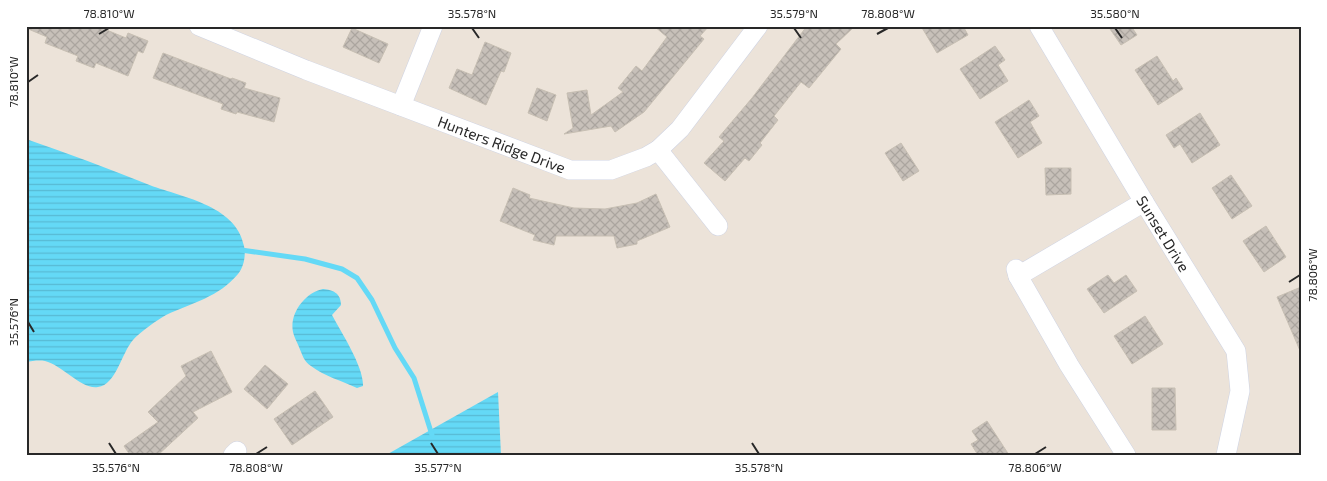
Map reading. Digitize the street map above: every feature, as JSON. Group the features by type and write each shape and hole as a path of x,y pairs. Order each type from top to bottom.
{"street":[{"name":"Hunters Ridge Drive","path":"199,26 306,70 570,170 611,170 646,157 658,150 680,129 758,26"},
{"path":"401,106 433,26"},
{"name":"Sunset Drive","path":"1040,26 1144,202 1236,351 1240,391 1226,455"},
{"path":"658,150 718,226"},
{"path":"1126,455 1069,365 1017,272 1144,202"}],"water":[{"path":"26,139 204,204 230,220 239,232 244,246 245,257 242,268 231,282 205,299 166,315 144,330 129,345 110,380 98,387 85,385 52,363 45,361 26,362"},
{"path":"323,289 333,291 340,298 341,305 332,315 360,369 363,386 357,388 316,370 304,358 295,338 292,325 300,304 311,294"},
{"path":"498,392 501,455 386,455"}],"building":[{"path":"26,26 97,26 126,38 128,33 148,41 143,53 138,51 128,76 96,63 94,68 76,61 78,56 45,43 47,37 26,28"},
{"path":"654,26 709,26 700,36 704,39 644,112 615,132 611,126 564,134 573,128 567,93 587,90 591,115 623,92 618,88 636,66 642,71 667,37"},
{"path":"807,26 855,26 836,44 841,49 809,88 801,82 774,116 778,120 749,161 745,158 725,181 704,163 724,141 719,137 752,98"},
{"path":"921,26 963,26 968,35 937,53"},
{"path":"1108,26 1131,26 1137,35 1121,45"},
{"path":"352,28 388,44 379,63 343,47"},
{"path":"485,42 511,53 504,72 501,71 486,105 449,88 457,69 472,75"},
{"path":"995,46 1005,60 998,65 1008,81 980,99 960,69"},
{"path":"163,53 246,83 244,88 280,98 274,122 221,109 223,104 153,78"},
{"path":"1157,56 1173,81 1176,78 1183,89 1158,105 1135,70"},
{"path":"537,88 556,95 547,121 528,113"},
{"path":"1029,100 1039,116 1030,122 1042,143 1018,158 995,122"},
{"path":"1200,113 1220,145 1192,163 1180,144 1174,148 1166,135"},
{"path":"901,143 919,171 903,181 885,153"},
{"path":"1045,168 1071,168 1071,194 1046,195"},
{"path":"1231,175 1252,206 1232,219 1212,188"},
{"path":"513,188 530,195 529,198 574,208 605,209 637,203 656,194 670,227 637,241 637,244 617,248 614,236 556,236 554,245 533,240 535,235 500,221"},
{"path":"1266,226 1286,257 1264,272 1243,241"},
{"path":"1108,275 1114,283 1126,275 1137,291 1104,313 1087,289"},
{"path":"1301,287 1301,353 1277,297"},
{"path":"1145,316 1163,344 1132,364 1114,336"},
{"path":"211,351 232,392 193,412 198,418 158,455 130,455 124,446 158,422 148,412 186,376 181,366"},
{"path":"265,365 288,384 267,409 244,389"},
{"path":"1152,388 1175,388 1176,430 1152,430"},
{"path":"315,391 333,417 292,445 274,419"},
{"path":"987,421 1009,455 978,455 971,444 978,440 972,431"}],"waterway":[{"path":"241,250 305,259 342,269 357,278 372,300 395,348 414,378 432,435"}]}
